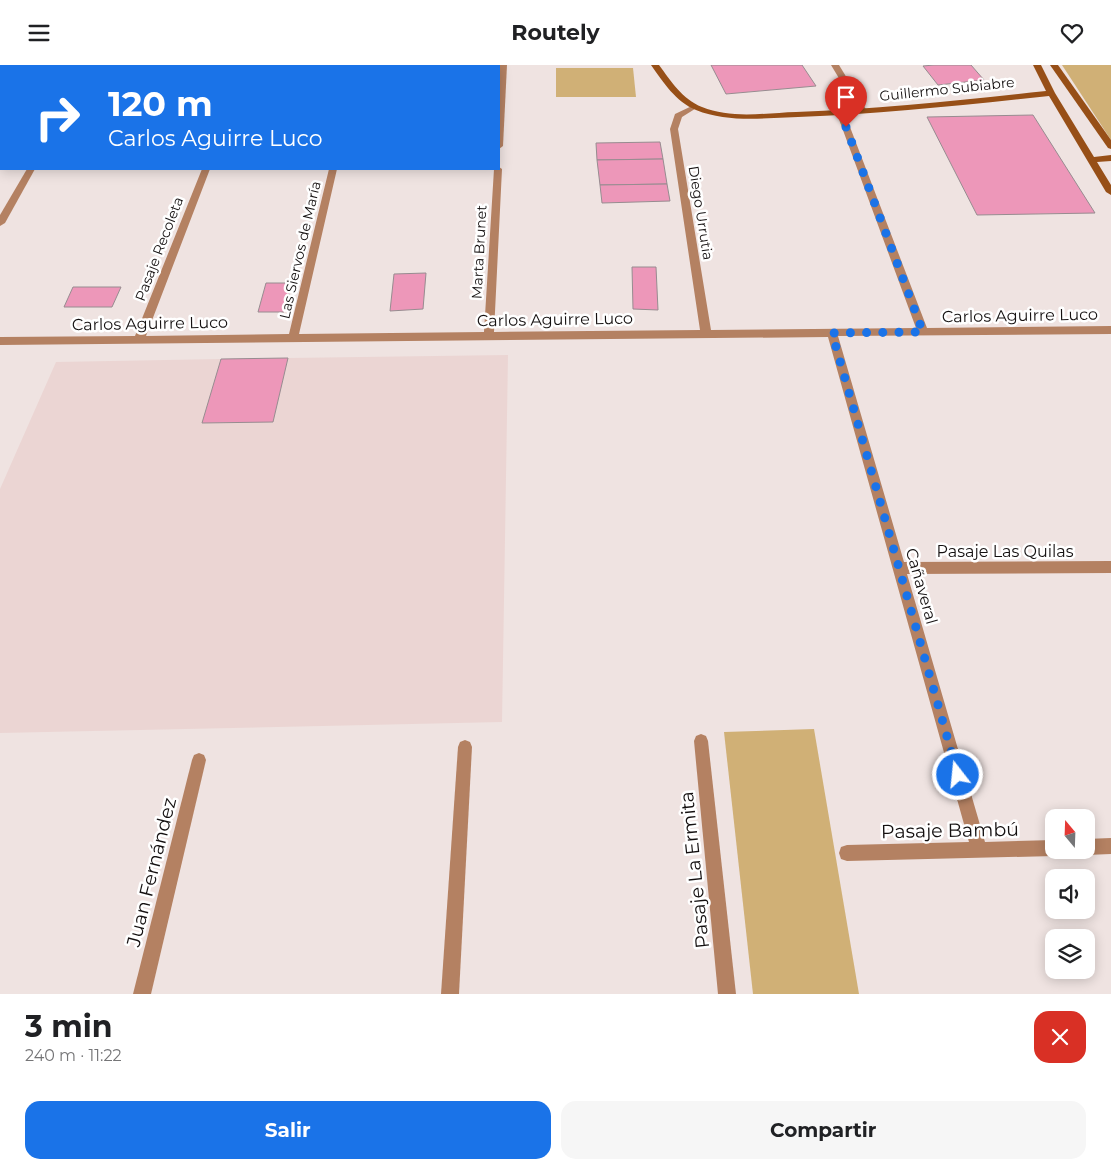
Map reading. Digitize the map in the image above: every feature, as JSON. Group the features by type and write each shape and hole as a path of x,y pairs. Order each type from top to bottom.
{"street":[{"path":"500,126 503,65"},
{"name":"Guillermo Subiabre","path":"655,65 680,98 694,107 712,113 737,117 841,114 1051,93"},
{"path":"834,65 863,111"},
{"path":"1037,65 1051,93 1111,192"},
{"path":"1054,65 1111,146"},
{"name":"Diego Urrutia","path":"694,107 678,116 674,129 706,334"},
{"path":"841,114 923,332"},
{"path":"1092,160 1111,158"},
{"path":"0,223 30,170"},
{"name":"Pasaje Recoleta","path":"139,339 206,170"},
{"name":"Las Siervos de María","path":"293,338 333,170"},
{"name":"Marta Brunet","path":"489,336 498,170"},
{"name":"Carlos Aguirre Luco","path":"0,341 1111,330"},
{"name":"Cañaveral","path":"832,333 979,850"},
{"name":"Pasaje Las Quilas","path":"899,568 1111,567"},
{"name":"Pasaje La Ermita","path":"701,741 726,994"},
{"path":"450,994 465,747"},
{"name":"Juan Fernández","path":"142,994 199,760"},
{"path":"1095,847 1111,846"},
{"name":"Pasaje Bambú","path":"847,853 1045,848"}],"shaded area":[{"path":"1062,65 1111,65 1111,140"},
{"path":"556,68 633,68 636,97 556,97"},
{"path":"508,355 502,722 0,733 0,489 56,362 221,359 203,423 273,422 288,358"},
{"path":"814,729 859,994 753,994 724,732"}],"building":[{"path":"711,65 802,65 816,86 726,94"},
{"path":"971,65 984,80 938,85 923,66"},
{"path":"1033,115 1095,213 977,215 927,117"},
{"path":"660,142 663,159 597,160 596,143"},
{"path":"663,159 667,184 600,185 597,160"},
{"path":"667,184 670,201 602,203 600,185"},
{"path":"632,267 656,267 658,310 633,309"},
{"path":"426,273 423,309 390,311 394,274"},
{"path":"266,283 292,283 284,312 258,312"},
{"path":"73,287 121,287 112,307 64,307"},
{"path":"288,358 273,422 202,423 221,359"}],"route":[{"path":"846,127 923,332 832,333 958,775"}]}
